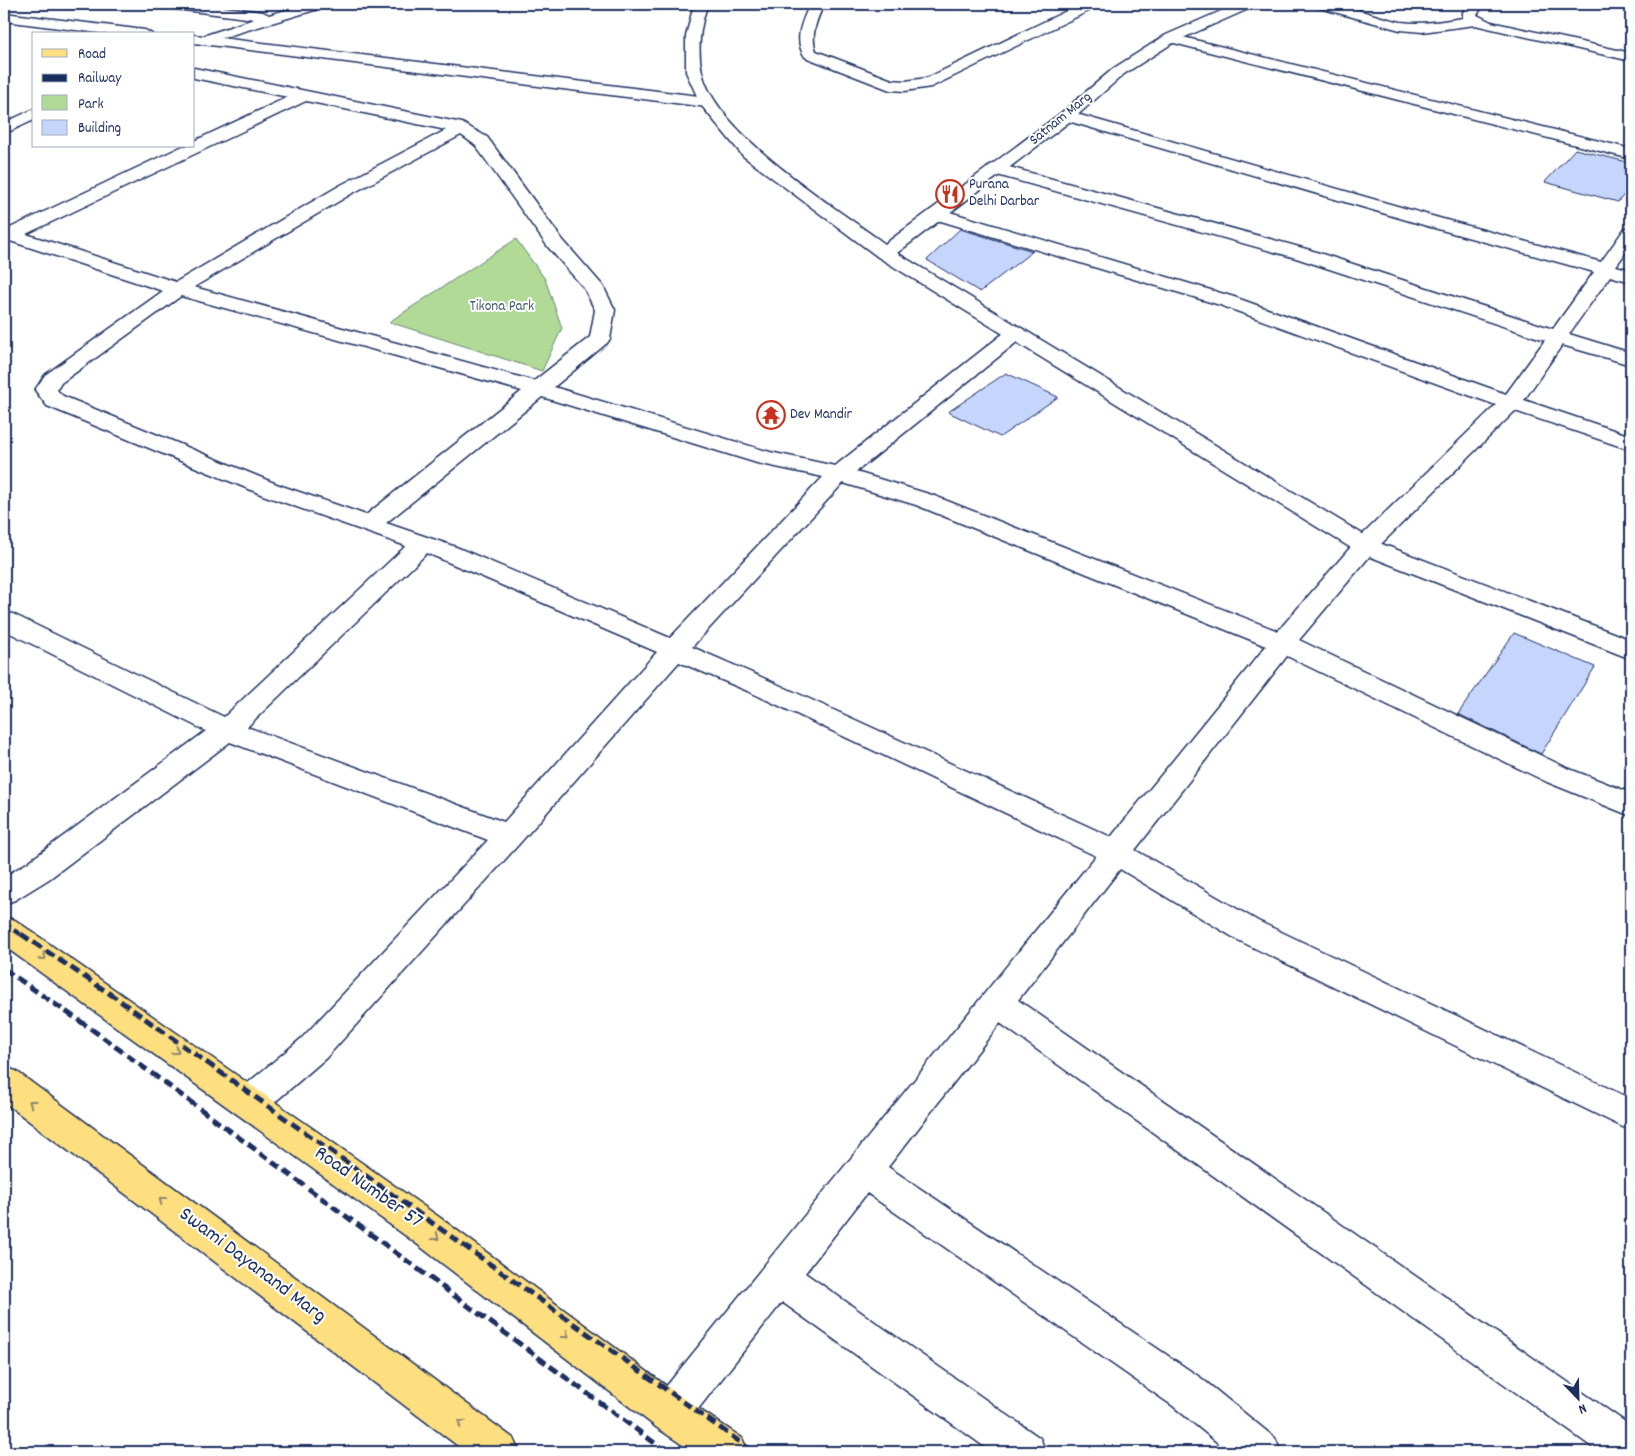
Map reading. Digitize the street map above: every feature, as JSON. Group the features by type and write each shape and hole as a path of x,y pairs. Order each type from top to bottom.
{"main road":[{"name":"Road Number 57","path":"4,928 426,1229 670,1413 728,1452"},
{"name":"Swami Dayanand Marg","path":"4,1082 500,1452"}],"street":[{"path":"168,4 274,18"},
{"path":"701,4 696,17 693,36 694,72 707,102 749,152 885,253 1365,546 1631,650"},
{"path":"817,4 807,27 806,46 810,54 890,85 905,86 931,82 1092,4"},
{"name":"Satnam Marg","path":"885,253 1067,116 1119,71 1171,38 1248,4"},
{"path":"1321,4 1400,26 1422,28 1475,21"},
{"path":"1478,4 1470,12 1469,17 1486,25 1631,57"},
{"path":"196,40 314,5"},
{"path":"4,17 128,32"},
{"path":"4,28 23,20"},
{"path":"1171,38 1631,154"},
{"path":"196,40 707,102"},
{"path":"195,73 462,128 481,141 554,243 593,286 605,310 600,339 370,524"},
{"path":"195,146 304,95"},
{"path":"4,129 32,115"},
{"path":"1067,116 1433,222 1618,273"},
{"path":"462,128 345,190 178,290 52,379 46,390 55,401 271,490 423,543 675,649 1116,852 1247,930 1631,1116"},
{"path":"6,234 190,148"},
{"path":"996,169 1303,254 1556,337 1631,359"},
{"path":"937,214 1227,301 1511,403 1631,442"},
{"path":"670,1413 1283,643 1365,546 1458,452 1511,403 1556,337 1618,273 1631,232"},
{"path":"6,234 178,290 539,389 765,458 839,474 924,500 1283,643 1557,775 1631,805"},
{"path":"249,1103 314,1048 509,836 675,649 839,474 1016,333"},
{"path":"4,892 38,872 226,730 423,543"},
{"path":"4,620 226,730 509,836"},
{"path":"996,1002 1631,1450"},
{"path":"863,1170 1187,1392 1261,1452"},
{"path":"778,1276 1026,1452"}],"green space":[{"name":"Tikona Park","path":"516,239 545,279 562,328 542,371 389,322"}],"building":[{"path":"1575,149 1631,163 1631,186 1618,202 1545,182"},
{"path":"960,229 1033,251 980,292 927,260"},
{"path":"1006,373 1058,397 1000,437 948,412"},
{"path":"1514,633 1595,667 1541,754 1458,714"}],"railway":[{"path":"4,923 23,936"},
{"path":"21,934 116,998 754,1452"},
{"path":"4,969 90,1028 667,1452"}],"place":[{"name":"Purana Delhi Darbar","path":"950,194"},
{"name":"Dev Mandir","path":"771,415"}]}
